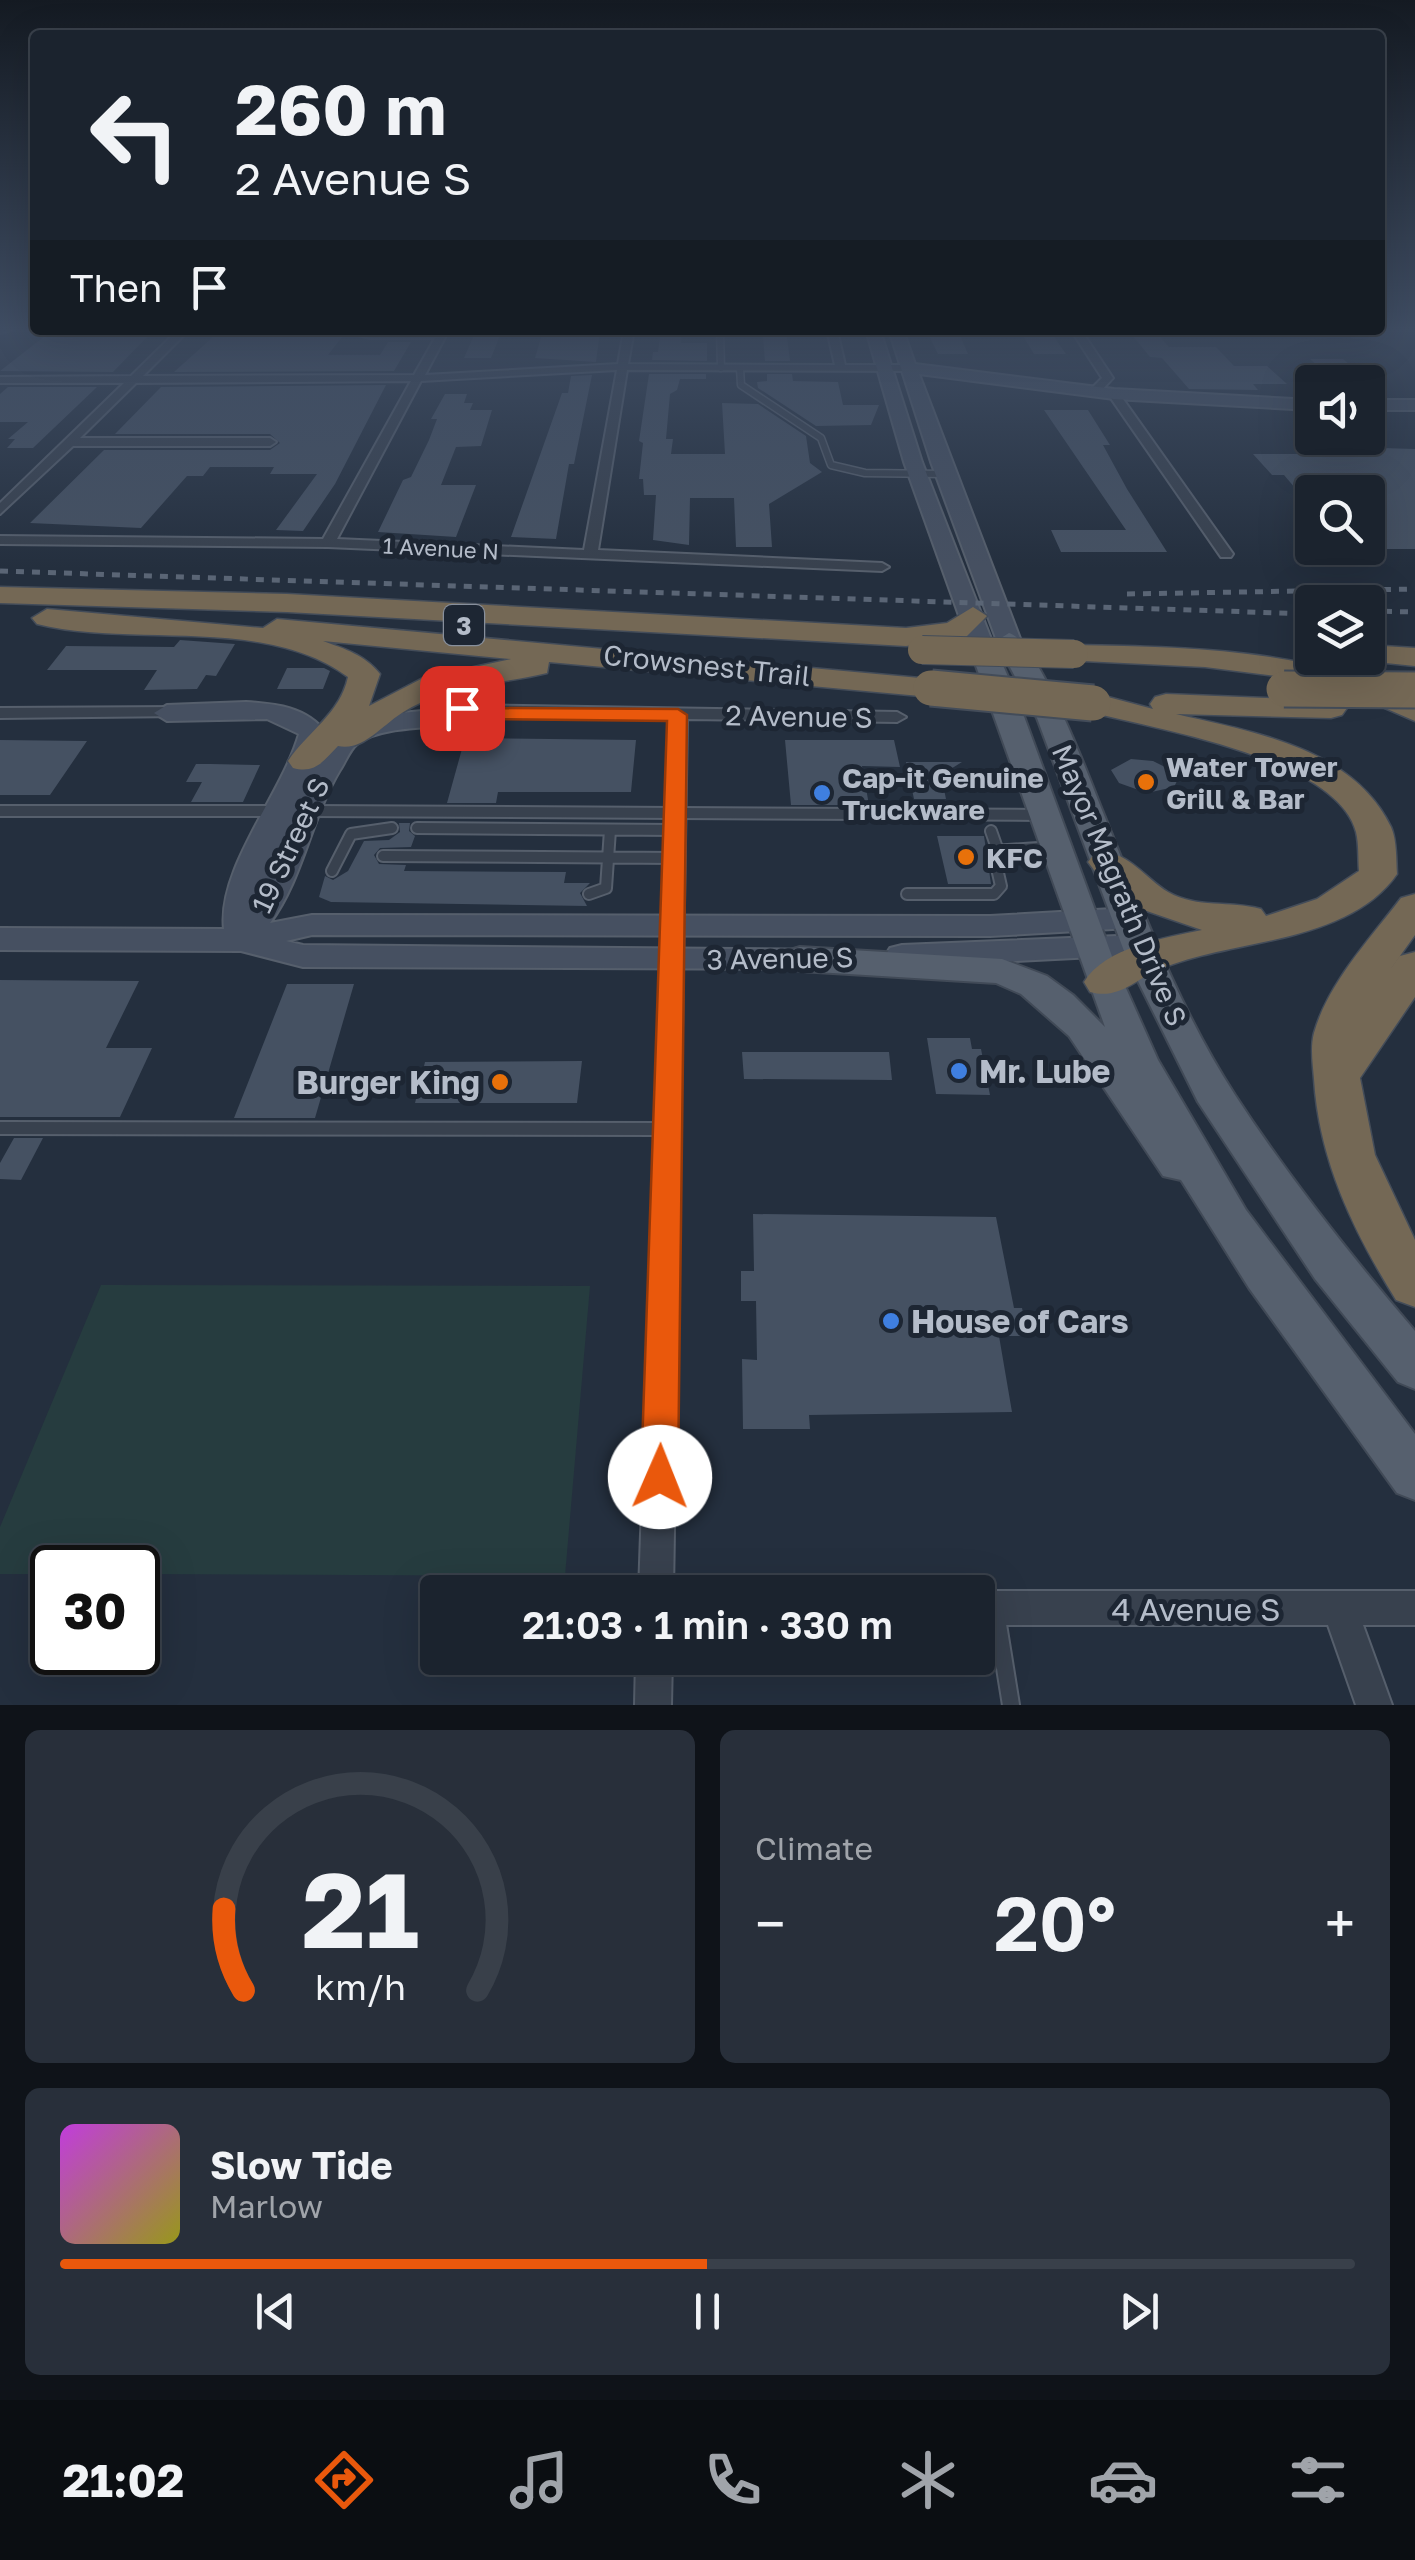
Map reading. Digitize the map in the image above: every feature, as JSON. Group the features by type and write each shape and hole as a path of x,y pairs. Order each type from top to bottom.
{"highway":[{"path":"0,596 287,603 906,637 956,631 973,616"},
{"path":"0,596 376,618 920,673"},
{"path":"0,613 291,638 337,652 364,674 360,693 348,714 305,760"},
{"name":"Crowsnest Trail","path":"0,613 920,673 1415,690"},
{"path":"996,645 1295,650"},
{"path":"1385,655 1415,657"},
{"path":"347,738 383,708 417,689 508,667 593,665 1083,679 1205,659 1303,670 1367,688 1415,710"},
{"path":"1083,679 1261,745 1349,792 1377,831 1381,852 1378,874 1350,899 1310,915 1091,949"},
{"name":"Crowsnest Trail","path":"1083,679 1331,708 1415,710"},
{"path":"1107,862 1146,899 1191,917 1310,915"},
{"path":"1415,907 1364,977 1335,1035 1338,1118 1348,1156 1396,1256 1415,1284"},
{"path":"1337,1076 1415,966"}],"main road":[{"path":"898,409 918,474 973,616 996,645"},
{"path":"921,409 996,645"},
{"name":"Mayor Magrath Drive S","path":"996,645 1044,815 1091,949 1138,1062 1234,1233 1415,1475"},
{"name":"Mayor Magrath Drive S","path":"996,645 1051,718 1138,941 1218,1102 1331,1265 1415,1367"},
{"path":"347,738 400,720 473,711"},
{"path":"166,713 286,714 313,733 305,760"},
{"name":"19 Street S","path":"241,940 237,907 290,811 347,738"},
{"name":"19 Street S","path":"290,811 305,760"},
{"name":"3 Avenue S","path":"0,938 241,940 303,956 675,943 990,926 1091,949"},
{"name":"3 Avenue S","path":"675,943 800,959 1091,949 1138,941"},
{"path":"800,959 1002,971 1033,981 1056,996 1092,1035 1148,1126 1234,1233"}],"street":[{"path":"0,510 103,409"},
{"path":"328,543 400,409"},
{"path":"590,556 616,409"},
{"path":"1124,409 1226,554"},
{"path":"70,442 270,442"},
{"name":"1 Avenue N","path":"0,540 328,543 882,567"},
{"path":"0,713 166,713 278,705"},
{"name":"2 Avenue S","path":"473,711 896,718"},
{"path":"657,1575 678,715"},
{"name":"4 Avenue S","path":"995,1608 1415,1608"},
{"path":"1340,1610 1374,1705"},
{"path":"652,1705 653,1675"}],"lane":[{"path":"777,409 821,438 831,464 865,473 944,474"},
{"path":"0,811 290,811 677,821 1044,815"},
{"path":"417,828 610,830 677,821"},
{"path":"332,870 341,841 348,834 392,828"},
{"path":"589,894 606,888 610,830"},
{"path":"991,831 997,848"},
{"path":"908,894 994,894 1000,886 992,854 997,848 1055,847"},
{"path":"383,856 676,858"},
{"path":"0,1128 670,1129"},
{"path":"995,1642 1010,1705"}],"green space":[{"path":"101,1285 590,1286 565,1575 160,1574 160,1545 30,1545 30,1574 0,1574 0,1527"}],"building":[{"path":"0,409 74,409 33,448 7,448 15,439 8,439 28,422 0,422"},
{"path":"140,409 374,409 335,484 303,531 276,530 317,474 270,474 274,467 210,467 203,476 187,476 141,528 30,523 104,450 270,450 280,443 270,434 115,434"},
{"path":"437,409 492,410 481,446 456,447 441,485 476,485 456,537 378,532 403,480 411,477 429,440 437,419 431,419"},
{"path":"556,409 585,409 574,464 569,464 556,539 511,537"},
{"path":"644,409 669,409 666,439 673,439 671,454 725,454 722,409 765,409 806,436 810,463 822,472 769,504 772,547 736,547 734,498 690,498 689,545 653,540 656,495 644,495 643,479 639,479 643,443 639,441"},
{"path":"789,409 878,409 871,425 816,426"},
{"path":"1044,410 1088,410 1110,445 1103,445 1127,489 1167,552 1061,552 1051,530 1126,530"},
{"path":"1385,448 1415,449 1415,549 1385,549 1385,475 1295,475 1295,488 1284,475 1272,475 1253,454 1385,455"},
{"path":"180,640 235,644 216,676 206,675 197,689 144,690 157,670 47,670 66,646 174,647"},
{"path":"287,668 330,671 323,689 277,689"},
{"path":"465,738 636,740 631,792 498,792 496,803 447,803"},
{"path":"0,740 87,741 50,795 0,795"},
{"path":"785,740 894,740 900,767 862,766 869,805 791,805"},
{"path":"1131,759 1153,761 1171,770 1177,781 1174,787 1147,793 1119,783 1111,770"},
{"path":"906,762 962,762 941,775 946,799 914,799"},
{"path":"196,764 260,765 243,802 191,802 202,782 186,782"},
{"path":"399,823 410,823 409,831 415,836 411,847 380,848 374,855 379,864 406,865 404,871 566,872 564,883 590,883 580,893 587,906 331,902 319,897 325,876 333,880 348,871 364,841 389,840 400,832"},
{"name":"KFC","path":"937,836 984,836 991,884 948,884"},
{"path":"0,980 139,981 106,1048 152,1048 120,1117 0,1117"},
{"path":"287,984 354,984 315,1118 234,1118"},
{"name":"Mr. Lube","path":"927,1038 970,1038 972,1049 981,1049 990,1095 936,1094"},
{"path":"742,1052 889,1052 892,1080 744,1079"},
{"name":"Burger King","path":"582,1061 577,1103 415,1103 425,1062"},
{"path":"14,1138 43,1138 21,1180 0,1179 0,1163"},
{"name":"House of Cars","path":"753,1214 996,1217 1014,1308 1022,1308 1028,1336 999,1336 1012,1412 809,1415 810,1429 743,1429 742,1359 757,1360 756,1301 741,1301 741,1271 754,1271"}],"railway":[{"path":"0,571 1295,613"},
{"path":"1127,594 1415,589"},
{"path":"1385,611 1415,612"}],"place":[{"name":"Water Tower Grill & Bar","path":"1146,782"},
{"name":"Cap-it Genuine Truckware","path":"822,793"},
{"name":"KFC","path":"966,857"},
{"name":"Mr. Lube","path":"959,1071"},
{"name":"Burger King","path":"500,1082"},
{"name":"House of Cars","path":"891,1321"}],"route":[{"path":"462,708 484,714 678,715 660,1477"}]}
